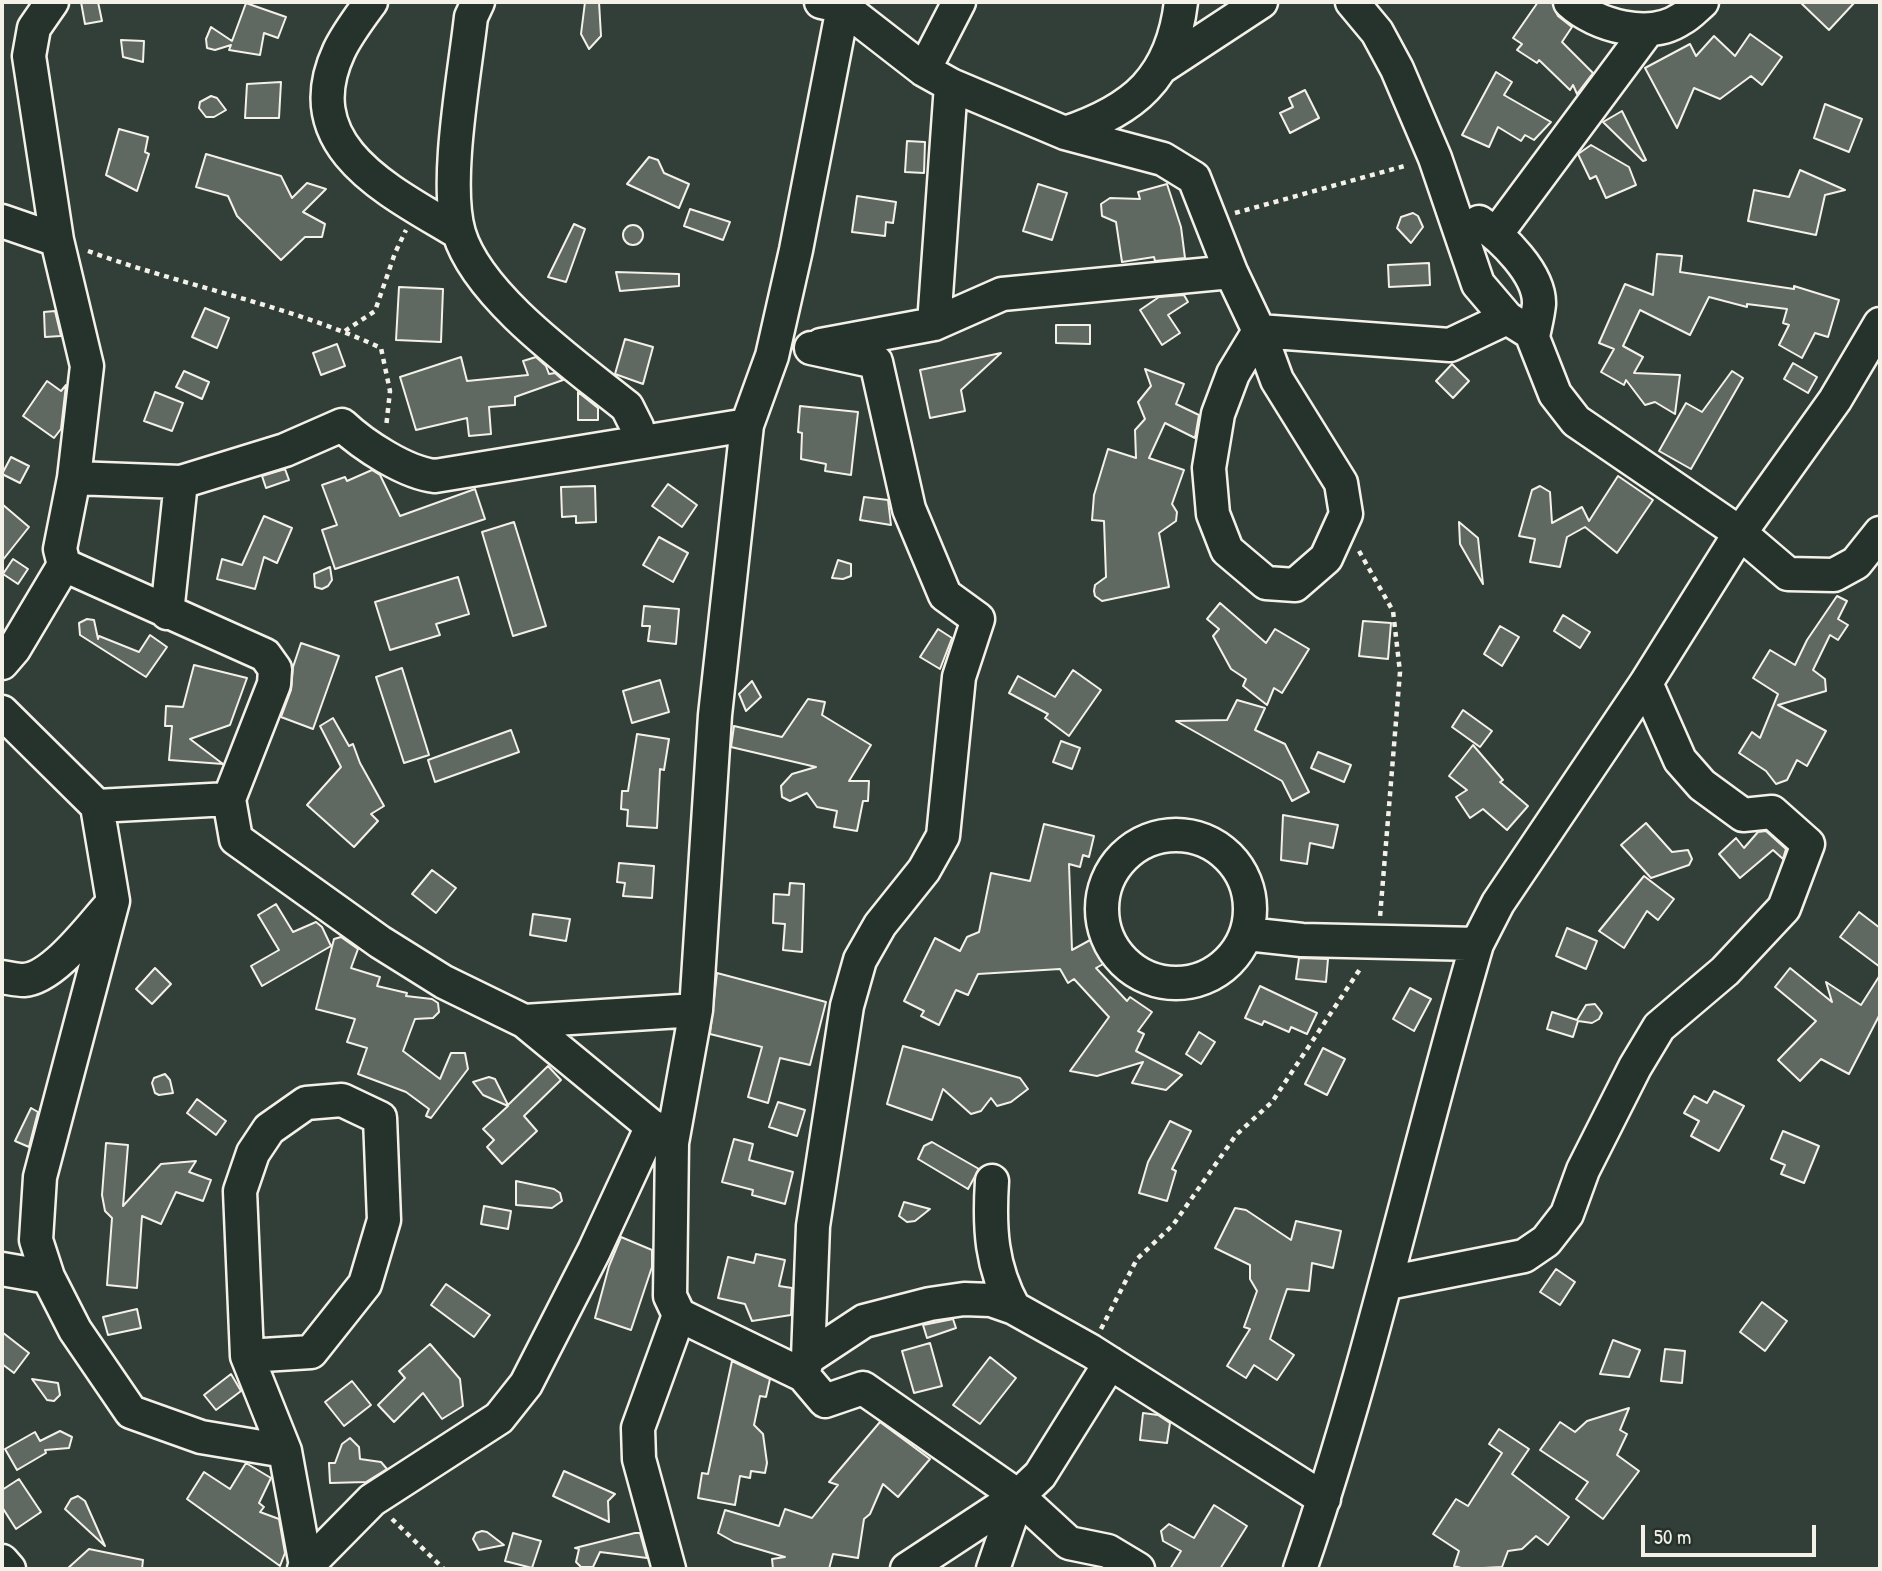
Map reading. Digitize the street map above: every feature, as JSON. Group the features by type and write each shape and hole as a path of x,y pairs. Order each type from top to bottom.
{"street":[{"path":"2,663 14,649 64,565 60,549 74,478 87,366 57,240 29,56 34,28 52,2"},
{"path":"371,2 339,51 326,96 334,132 350,156 369,177 459,233"},
{"path":"478,2 471,17 455,163 454,194 459,233 478,270 500,299 627,407 638,427 640,440"},
{"path":"924,70 959,2"},
{"path":"1162,67 1173,43 1181,2"},
{"path":"1065,133 1103,120 1126,105 1162,67 1261,2"},
{"path":"1352,2 1377,32 1435,158 1478,284 1533,337 1539,301 1527,268 1497,233 1473,218 1435,158"},
{"path":"1570,2 1577,9 1612,24 1647,31 1680,21 1702,2"},
{"path":"305,1567 372,1500 499,1418 526,1384 594,1251 662,1134 696,1010 715,715 747,425 772,356 796,250 836,4 924,70 951,85 1065,133 1143,153 1181,169 1194,178 1231,272 1259,331 1277,380 1341,483 1346,514 1326,558 1295,585 1266,583 1227,550 1213,514 1209,468 1218,414 1233,374 1259,331"},
{"path":"1497,233 1647,31"},
{"path":"934,324 951,85"},
{"path":"2,221 57,240"},
{"path":"772,356 934,324 1002,294 1231,272"},
{"path":"1300,1569 1324,1499 1388,1283 1477,944 1498,903 1646,683 1740,533 1835,400 1880,324"},
{"path":"1259,331 1450,345 1519,325"},
{"path":"1519,325 1555,394 1576,421 1740,533 1788,574 1834,575 1856,563 1880,533"},
{"path":"811,348 876,362 909,509 945,595 978,619 959,677 943,836 924,870 880,925 860,960 847,1006 813,1226 806,1366 825,1401 863,1388 1018,1496 1069,1543 1108,1550 1139,1569"},
{"path":"74,478 181,482 285,450 342,425 359,441 422,475 435,476 640,440 747,425"},
{"path":"167,613 181,482"},
{"path":"64,565 265,655 275,669 274,684 229,799 236,839 380,942 444,982 524,1021 662,1134 670,1296 679,1315 806,1366"},
{"path":"1388,1283 1524,1256 1546,1241 1567,1214 1583,1170 1635,1067 1659,1027 1725,971 1784,908 1808,844 1772,812 1743,815 1702,785 1680,760 1646,683"},
{"path":"2,712 97,806 113,901 40,1177 36,1240 48,1277 75,1330 131,1412 201,1437 285,1451"},
{"path":"97,806 229,799"},
{"path":"1172,835 1201,839 1226,853 1244,876 1251,905 1247,934 1232,959 1209,976 1181,984 1152,980 1127,965 1109,942 1102,914 1106,885 1121,860 1144,842 1172,835"},
{"path":"2,976 26,980 49,968 76,945 113,901"},
{"path":"1247,934 1302,940 1477,944"},
{"path":"524,1021 696,1010"},
{"path":"247,1356 310,1352 365,1284 384,1220 380,1118 342,1100 306,1103 270,1129 253,1153 240,1191 247,1356 285,1451 305,1567"},
{"path":"992,1181 989,1223 993,1253 1002,1286 1014,1308"},
{"path":"2,1269 48,1277"},
{"path":"806,1366 864,1321 964,1298 991,1300 1014,1308 1100,1357 1324,1499"},
{"path":"669,1569 639,1459 638,1428 679,1315"},
{"path":"907,1569 1018,1496 1040,1475 1100,1357"},
{"path":"992,1569 1018,1496"},
{"path":"2,1561 9,1569"}],"path":[{"path":"1210,220 1435,158"},
{"path":"345,331 375,311 394,253 417,208"},
{"path":"57,240 147,273 345,331 381,348 390,391 389,420 378,451"},
{"path":"1100,1357 1137,1259 1174,1225 1236,1135 1272,1102 1378,942 1400,672 1393,611 1357,549 1346,514"},
{"path":"372,1500 444,1569"}],"building":[{"path":"81,2 98,2 102,21 85,24"},
{"path":"585,2 599,2 601,36 589,49 581,34"},
{"path":"1538,2 1552,2 1558,16 1572,27 1562,42 1593,73 1577,94 1573,85 1570,90 1539,60 1537,63 1517,50 1522,44 1513,38"},
{"path":"1800,2 1855,2 1829,30"},
{"path":"246,3 286,17 278,38 264,33 260,55 229,50 231,45 215,50 207,48 206,39 211,27 232,41"},
{"path":"1750,34 1782,57 1762,85 1751,76 1720,99 1694,88 1677,128 1645,68 1690,44 1696,56 1714,36 1735,56"},
{"path":"121,40 144,41 143,62 123,57"},
{"path":"1496,72 1512,82 1504,95 1551,122 1534,140 1525,135 1521,141 1498,127 1489,147 1462,135"},
{"path":"281,82 279,118 245,118 247,84"},
{"path":"1305,90 1319,118 1290,133 1280,113 1293,107 1289,98"},
{"path":"211,96 217,98 226,110 214,117 206,117 199,108 200,102"},
{"path":"1825,104 1862,119 1849,152 1814,138"},
{"path":"1622,111 1646,160 1643,161 1603,122"},
{"path":"119,129 148,137 145,152 149,154 137,191 106,175"},
{"path":"907,141 925,142 924,173 905,172"},
{"path":"1591,145 1629,167 1636,185 1606,198 1596,176 1590,179 1578,154"},
{"path":"206,154 281,176 292,198 307,183 326,189 303,212 325,224 322,237 305,237 281,260 237,216 228,196 196,187"},
{"path":"649,157 658,160 664,173 689,184 679,208 627,184"},
{"path":"1800,170 1845,190 1825,195 1816,235 1748,221 1754,190 1789,197"},
{"path":"1038,184 1067,193 1052,240 1023,231"},
{"path":"1167,184 1181,227 1185,258 1155,261 1154,257 1122,262 1116,222 1102,216 1101,204 1110,198 1140,199 1138,192"},
{"path":"857,196 896,202 893,223 886,222 885,236 852,232"},
{"path":"690,209 730,222 723,240 684,226"},
{"path":"1413,213 1418,216 1423,227 1411,243 1397,228 1401,217"},
{"path":"574,224 585,229 566,282 548,277"},
{"path":"633,225 640,228 643,235 640,242 633,245 626,242 623,235 626,228"},
{"path":"1657,254 1682,256 1680,272 1794,289 1794,286 1839,300 1828,337 1815,333 1802,358 1779,345 1789,325 1783,323 1787,309 1747,304 1747,307 1709,297 1690,335 1640,310 1623,346 1643,357 1634,373 1680,375 1675,414 1655,402 1645,405 1626,380 1624,385 1601,372 1614,349 1599,343 1625,284 1653,295"},
{"path":"1429,263 1430,285 1389,287 1388,265"},
{"path":"616,272 679,274 679,286 620,291"},
{"path":"399,287 443,289 441,342 396,340"},
{"path":"1184,295 1188,302 1168,315 1180,333 1162,345 1140,310 1159,297"},
{"path":"205,308 229,318 217,348 192,337"},
{"path":"55,311 61,336 45,337 44,312"},
{"path":"1056,325 1090,325 1090,344 1056,343"},
{"path":"625,339 653,347 643,384 615,374"},
{"path":"337,344 345,366 321,375 313,353"},
{"path":"1001,353 961,390 965,411 930,418 920,370"},
{"path":"461,357 467,381 528,375 523,361 536,357 546,366 549,374 555,373 563,380 515,397 515,405 489,407 491,434 469,436 467,418 416,430 400,377"},
{"path":"1793,363 1817,377 1808,393 1784,379"},
{"path":"1452,364 1469,381 1453,398 1436,381"},
{"path":"1145,369 1184,384 1176,404 1199,415 1195,438 1165,423 1149,458 1184,470 1172,504 1177,512 1176,521 1159,533 1169,587 1102,601 1095,596 1094,591 1095,585 1106,577 1104,521 1092,520 1094,495 1108,449 1136,458 1135,430 1145,419 1138,402 1151,386"},
{"path":"184,371 209,382 202,399 176,387"},
{"path":"1732,371 1743,378 1691,469 1659,451 1686,403 1702,412"},
{"path":"47,381 61,391 66,385 61,429 54,438 23,416"},
{"path":"155,392 183,403 172,431 144,421"},
{"path":"578,392 598,408 598,420 578,420"},
{"path":"800,406 858,412 851,475 825,471 826,464 801,459 802,433 798,432"},
{"path":"11,457 29,466 20,483 2,474"},
{"path":"285,469 289,480 266,488 262,476"},
{"path":"372,470 380,475 400,516 475,489 485,519 335,569 322,530 337,525 322,485 345,477 347,481"},
{"path":"1618,476 1653,500 1617,553 1585,527 1567,537 1560,567 1530,562 1535,539 1519,536 1532,490 1540,486 1550,492 1552,523 1582,507 1589,521"},
{"path":"668,484 697,505 682,527 652,506"},
{"path":"595,486 596,522 576,523 576,516 562,517 561,487"},
{"path":"864,497 888,500 891,525 860,520"},
{"path":"2,504 29,527 2,561"},
{"path":"264,516 292,528 277,563 264,557 255,589 217,579 222,559 242,565"},
{"path":"514,522 546,626 513,636 482,532"},
{"path":"1459,522 1478,538 1483,584 1460,544"},
{"path":"659,537 688,553 673,582 643,565"},
{"path":"13,559 28,569 18,584 3,574"},
{"path":"838,560 851,564 851,576 843,579 832,578"},
{"path":"330,567 332,580 328,586 322,589 315,587 314,574"},
{"path":"458,577 469,614 436,624 440,635 390,650 375,602"},
{"path":"1837,596 1847,601 1838,619 1848,625 1838,640 1830,635 1813,670 1825,679 1826,691 1778,705 1826,731 1807,766 1797,760 1787,780 1776,784 1766,771 1739,753 1752,732 1760,738 1778,694 1753,678 1770,650 1795,665 1807,640"},
{"path":"1220,603 1266,643 1275,629 1309,649 1282,693 1274,688 1267,705 1243,686 1246,679 1231,669 1213,636 1219,629 1207,619"},
{"path":"644,606 679,609 676,644 648,641 650,626 642,626"},
{"path":"1563,615 1590,632 1580,648 1554,631"},
{"path":"87,619 94,620 98,639 99,636 139,652 150,635 167,647 146,677 80,635 79,623"},
{"path":"1363,621 1391,623 1388,659 1359,656"},
{"path":"1500,626 1519,637 1502,666 1484,654"},
{"path":"938,629 952,638 940,669 920,657"},
{"path":"301,643 339,656 313,729 281,717 291,690 293,667"},
{"path":"194,665 247,678 230,725 190,739 223,764 169,760 172,726 165,726 166,706 183,707"},
{"path":"402,668 429,755 404,763 376,677"},
{"path":"1073,670 1101,690 1069,736 1045,718 1048,714 1009,693 1018,676 1055,697"},
{"path":"660,680 669,712 632,723 623,691"},
{"path":"752,681 761,697 746,711 739,694"},
{"path":"808,699 825,702 822,715 871,745 849,781 869,781 868,801 863,801 857,831 834,827 837,811 817,807 807,793 790,801 782,797 781,786 792,774 816,767 731,747 734,726 782,737"},
{"path":"1237,700 1265,708 1255,730 1285,744 1309,792 1292,801 1282,781 1176,721 1227,720"},
{"path":"1463,710 1492,731 1480,747 1452,727"},
{"path":"333,718 349,746 353,744 360,763 384,806 371,814 378,821 354,847 307,805 341,767 320,726"},
{"path":"511,730 519,752 435,782 428,760"},
{"path":"637,734 669,739 664,770 660,769 657,828 627,826 628,810 621,809 622,791 628,791"},
{"path":"1061,741 1080,748 1072,769 1053,762"},
{"path":"1473,745 1503,780 1500,782 1528,806 1507,830 1483,809 1470,818 1456,797 1467,790 1449,776"},
{"path":"1318,752 1351,765 1344,782 1311,768"},
{"path":"1283,815 1338,825 1333,848 1310,843 1307,864 1281,860"},
{"path":"1646,823 1672,852 1688,850 1692,859 1689,865 1651,878 1621,845"},
{"path":"1044,824 1094,836 1089,857 1083,855 1080,867 1069,864 1072,950 1092,939 1105,963 1096,968 1127,1001 1130,997 1152,1012 1138,1031 1144,1034 1136,1051 1182,1075 1166,1090 1132,1083 1143,1062 1097,1076 1070,1071 1109,1017 1074,979 1068,983 1060,969 978,974 968,995 956,990 939,1025 921,1016 924,1011 904,1001 935,938 960,951 967,937 979,932 991,873 1030,881"},
{"path":"1766,831 1786,849 1783,859 1773,850 1740,878 1719,854 1736,838 1744,848 1758,832"},
{"path":"619,863 654,866 652,898 623,896 625,883 617,882"},
{"path":"432,870 456,888 436,913 412,894"},
{"path":"1644,876 1674,899 1658,920 1647,911 1624,948 1599,931"},
{"path":"790,883 804,884 802,952 783,950 785,924 773,923 774,894 789,895"},
{"path":"276,904 293,932 316,922 322,927 331,946 262,986 251,966 279,950 258,915"},
{"path":"1859,912 1880,928 1880,967 1840,937"},
{"path":"533,914 570,919 566,941 530,935"},
{"path":"1567,928 1597,941 1586,969 1556,956"},
{"path":"341,937 358,949 351,968 380,977 377,986 407,993 406,996 432,999 438,1003 439,1012 433,1018 415,1019 403,1051 440,1079 451,1053 465,1053 468,1069 431,1118 426,1116 429,1109 406,1092 358,1074 367,1048 347,1042 355,1019 316,1009 334,939"},
{"path":"1299,958 1328,959 1326,982 1296,979"},
{"path":"155,968 171,984 152,1004 136,989"},
{"path":"1790,968 1832,1002 1826,982 1861,1005 1880,975 1880,1014 1849,1074 1821,1059 1800,1081 1778,1060 1816,1021 1775,987"},
{"path":"717,973 826,1002 810,1065 780,1058 768,1103 748,1097 762,1047 710,1034"},
{"path":"1260,986 1317,1013 1307,1034 1291,1027 1289,1032 1264,1021 1262,1025 1245,1018"},
{"path":"1410,988 1431,999 1414,1031 1393,1019"},
{"path":"1595,1004 1602,1013 1599,1019 1592,1023 1578,1021 1573,1037 1547,1029 1552,1012 1577,1020 1586,1005"},
{"path":"1199,1032 1215,1042 1201,1064 1186,1054"},
{"path":"903,1046 1020,1078 1028,1089 1011,1102 997,1106 991,1098 981,1111 971,1114 943,1089 932,1120 887,1104"},
{"path":"1323,1048 1345,1059 1327,1095 1305,1084"},
{"path":"548,1066 561,1080 524,1116 537,1131 502,1164 487,1147 494,1140 483,1129 508,1106 483,1095 473,1082 489,1077 495,1079 508,1105"},
{"path":"165,1074 170,1080 173,1093 159,1095 155,1093 152,1083 154,1078"},
{"path":"1714,1091 1744,1106 1719,1151 1691,1136 1699,1121 1684,1113 1694,1096 1707,1103"},
{"path":"197,1099 226,1121 216,1135 187,1113"},
{"path":"778,1102 805,1110 797,1136 769,1127"},
{"path":"31,1108 38,1112 29,1147 15,1141"},
{"path":"1170,1121 1191,1131 1172,1169 1176,1171 1167,1201 1139,1193 1148,1162"},
{"path":"1783,1131 1819,1146 1804,1183 1781,1174 1785,1165 1771,1159"},
{"path":"734,1139 753,1144 749,1160 793,1172 785,1204 752,1195 753,1190 722,1182"},
{"path":"932,1142 979,1169 968,1189 918,1159 924,1146"},
{"path":"106,1143 128,1145 123,1206 161,1164 196,1161 189,1172 211,1180 203,1201 176,1192 161,1224 142,1216 137,1288 107,1285 112,1218 105,1211 102,1195"},
{"path":"516,1181 554,1189 560,1193 562,1201 552,1208 516,1205"},
{"path":"904,1202 930,1209 915,1221 907,1222 899,1216"},
{"path":"484,1206 511,1211 508,1229 481,1224"},
{"path":"1235,1208 1246,1210 1291,1240 1296,1221 1341,1231 1333,1268 1312,1263 1309,1291 1287,1289 1270,1339 1294,1355 1277,1380 1254,1365 1246,1378 1227,1366 1250,1329 1244,1327 1257,1291 1250,1279 1250,1265 1215,1248"},
{"path":"621,1237 652,1250 652,1267 631,1330 595,1318 609,1266"},
{"path":"756,1254 785,1260 779,1286 792,1288 791,1315 752,1321 745,1304 718,1298 728,1257 754,1263"},
{"path":"1556,1269 1575,1282 1560,1305 1540,1292"},
{"path":"446,1284 490,1315 474,1337 431,1305"},
{"path":"1762,1302 1787,1321 1765,1351 1740,1332"},
{"path":"137,1309 141,1328 108,1335 103,1317"},
{"path":"953,1319 956,1328 927,1338 923,1325"},
{"path":"2,1332 29,1353 14,1373 2,1364"},
{"path":"1613,1340 1640,1350 1629,1377 1600,1374"},
{"path":"930,1343 942,1386 914,1393 902,1351"},
{"path":"430,1344 460,1379 463,1406 442,1419 423,1393 394,1422 378,1405 405,1378 399,1371"},
{"path":"1665,1349 1685,1351 1682,1383 1661,1381"},
{"path":"990,1357 1016,1378 980,1424 953,1405"},
{"path":"732,1361 770,1379 766,1397 760,1396 754,1425 763,1434 767,1463 765,1473 751,1471 750,1478 740,1476 735,1505 698,1498 702,1473 708,1474"},
{"path":"231,1374 241,1391 216,1410 204,1395"},
{"path":"32,1379 58,1383 60,1395 54,1401 47,1400"},
{"path":"352,1381 371,1405 344,1426 325,1402"},
{"path":"1629,1408 1620,1430 1627,1434 1617,1455 1639,1471 1603,1519 1576,1499 1588,1482 1540,1450 1560,1422 1575,1432 1587,1421"},
{"path":"1143,1413 1158,1415 1170,1423 1167,1443 1140,1440"},
{"path":"880,1422 930,1459 898,1497 883,1484 870,1514 864,1519 858,1558 833,1554 829,1569 773,1569 772,1559 785,1557 734,1542 718,1533 725,1510 779,1526 785,1509 812,1518 838,1485 829,1482"},
{"path":"1499,1429 1529,1449 1512,1474 1569,1517 1548,1545 1536,1536 1522,1549 1508,1551 1502,1567 1465,1569 1454,1566 1459,1551 1433,1534 1456,1499 1468,1506 1502,1453 1489,1444"},
{"path":"60,1431 72,1437 69,1448 45,1450 46,1453 17,1470 5,1449 35,1432 40,1441"},
{"path":"350,1438 359,1447 360,1459 381,1462 387,1469 366,1482 330,1483 329,1463 335,1463 342,1444"},
{"path":"246,1463 271,1478 259,1503 264,1507 260,1512 279,1519 285,1553 280,1566 187,1499 204,1472 230,1489"},
{"path":"564,1471 615,1494 608,1501 609,1522 553,1496"},
{"path":"19,1479 41,1512 16,1529 2,1507 2,1490"},
{"path":"78,1496 85,1501 105,1546 65,1509 71,1499"},
{"path":"1214,1505 1247,1526 1220,1569 1170,1569 1181,1551 1163,1541 1161,1531 1169,1524 1194,1538"},
{"path":"482,1531 504,1545 479,1550 473,1539 476,1533"},
{"path":"513,1533 541,1541 532,1568 505,1561"},
{"path":"640,1533 647,1558 600,1552 593,1567 581,1567 576,1562 579,1549 575,1548"},
{"path":"89,1549 143,1560 142,1569 67,1569"}]}
